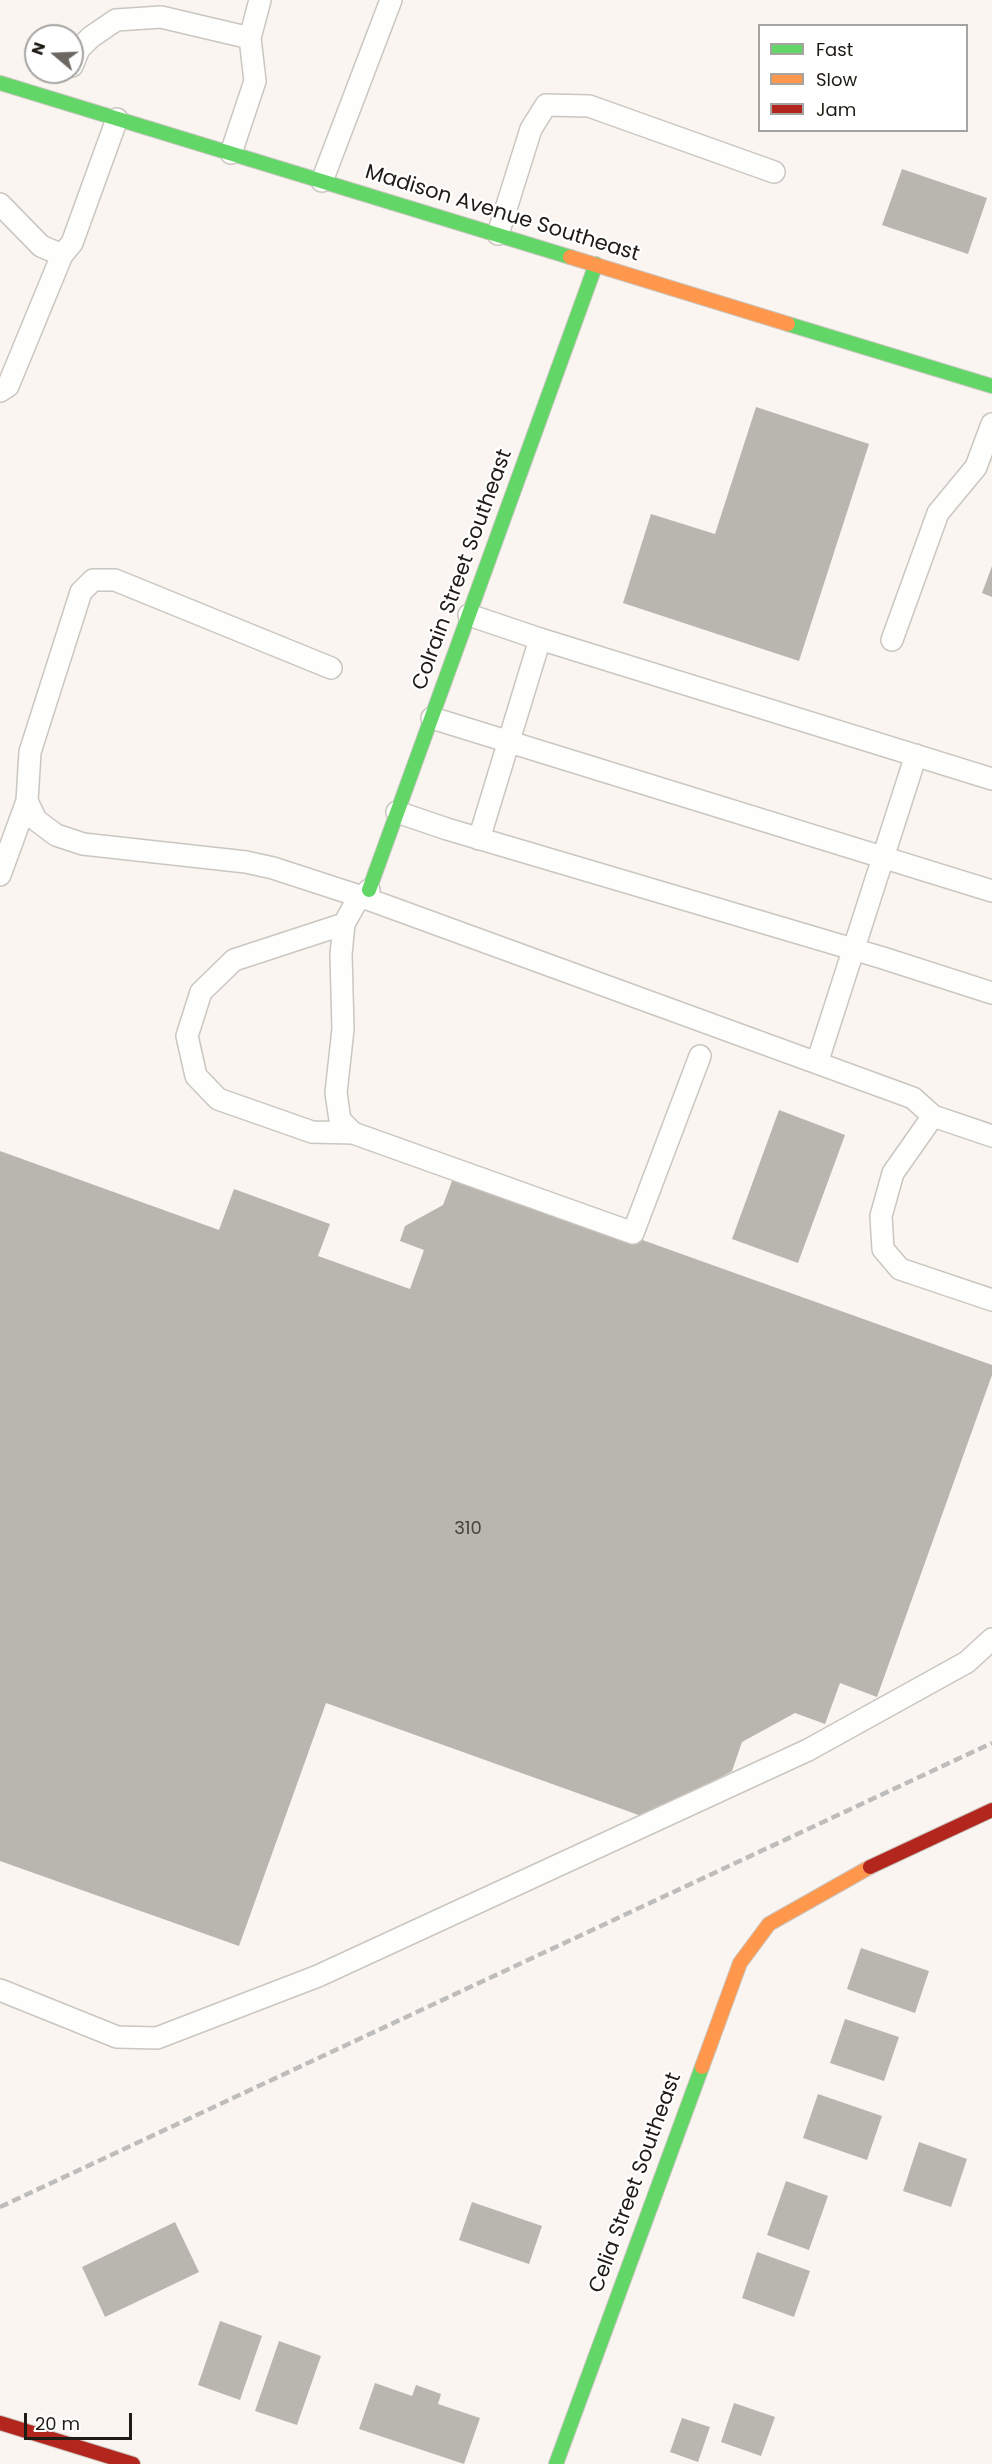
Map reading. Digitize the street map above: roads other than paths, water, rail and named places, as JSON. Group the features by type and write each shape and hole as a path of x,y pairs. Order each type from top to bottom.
{"street":[{"name":"Madison Avenue Southeast","path":"0,83 991,381"},
{"name":"Colrain Street Southeast","path":"366,894 596,264"},
{"name":"Celia Street Southeast","path":"556,2464 740,1963 769,1924 862,1870 992,1810"},
{"path":"0,2423 133,2464"}],"lane":[{"path":"231,153 255,81 250,38 260,0"},
{"path":"322,181 391,0"},
{"path":"84,44 116,21 161,18 250,38"},
{"path":"59,101 65,84"},
{"path":"498,234 531,129 546,105 589,106 774,172"},
{"path":"0,391 8,386 62,255 72,243 117,119"},
{"path":"0,204 41,246 62,255"},
{"path":"892,640 938,513 984,470 992,424"},
{"path":"0,875 27,801 30,752 81,592 93,580 115,580 331,668"},
{"path":"469,615 992,779"},
{"path":"479,839 540,639"},
{"path":"432,718 992,891"},
{"path":"817,1063 916,755"},
{"path":"27,801 36,820 56,835 83,844 246,862 366,894 913,1098 933,1116 992,1136"},
{"path":"397,812 479,839 992,993"},
{"path":"352,1133 340,1120 336,1093 343,1029 341,954 344,924 355,904 366,894"},
{"path":"344,924 234,960 201,992 187,1035 196,1076 218,1099 312,1132 352,1133 633,1233 700,1056"},
{"path":"933,1116 893,1173 881,1216 883,1248 900,1269 992,1300"},
{"path":"0,1990 117,2037 157,2038 318,1976 808,1750 967,1662 992,1639"}],"railway":[{"path":"0,2207 992,1743"}]}
